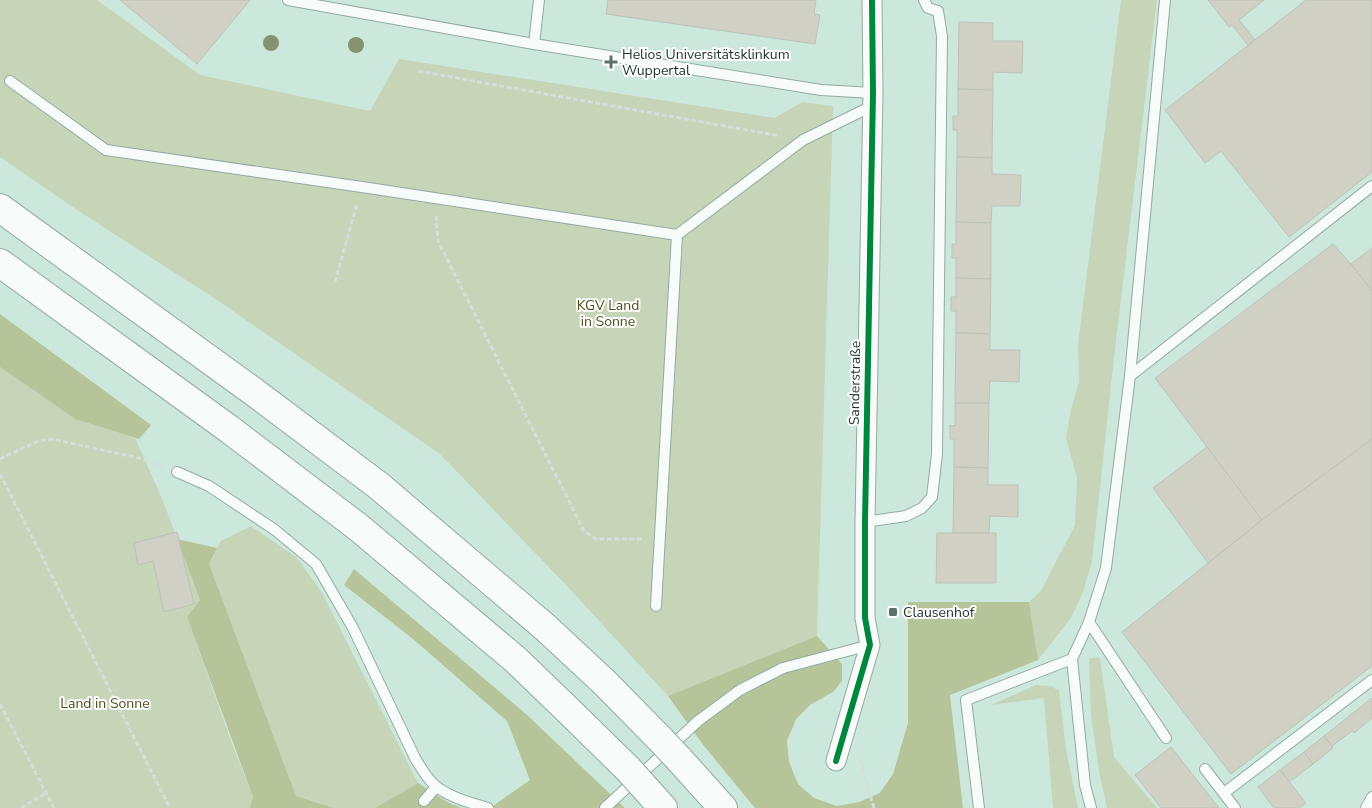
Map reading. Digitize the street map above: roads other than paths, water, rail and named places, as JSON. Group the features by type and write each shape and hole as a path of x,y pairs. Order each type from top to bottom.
{"highway":[{"path":"0,208 254,392 379,486 546,628 605,683 670,749 723,808"},
{"path":"0,263 230,429 358,527 516,660 646,789"}],"street":[{"name":"Sanderstraße","path":"836,761 870,645 865,618 865,522 872,0"}],"lane":[{"path":"288,0 534,44 821,90 872,100"},
{"path":"534,44 539,0"},
{"path":"865,522 906,516 922,508 932,497 936,463 942,36 938,12 928,8 924,0"},
{"path":"1091,808 1085,785 1072,659 1089,622 1106,568 1130,376 1165,0"},
{"path":"10,82 106,150 677,235 803,140 872,100"},
{"path":"1130,376 1372,186"},
{"path":"656,606 677,235"},
{"path":"177,472 209,486 275,530 316,564 353,628 415,758 425,775 436,787 447,794 488,808"},
{"path":"1089,622 1166,738"},
{"path":"605,808 698,721 740,690 783,668 870,645"},
{"path":"980,808 966,700 1072,659"},
{"path":"1224,793 1372,680"},
{"path":"1205,769 1235,808"},
{"path":"424,801 436,787"},
{"path":"1366,808 1372,797"}],"place":[{"name":"Helios Universitätsklinkum Wuppertal","path":"611,62"},
{"name":"Clausenhof","path":"893,612"}],"park label":[{"name":"KGV Land in Sonne","path":"608,314"},
{"name":"Land in Sonne","path":"105,703"}]}
